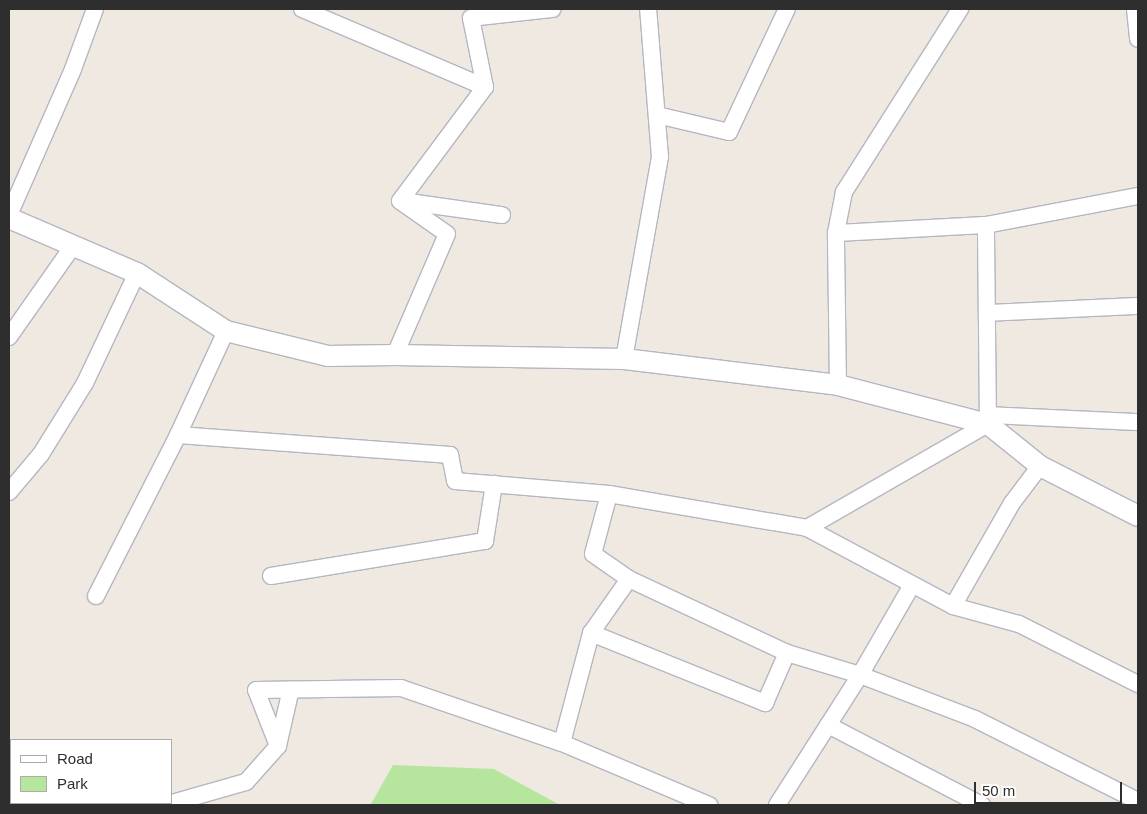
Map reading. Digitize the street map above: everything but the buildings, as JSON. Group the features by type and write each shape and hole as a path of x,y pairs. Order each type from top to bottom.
{"street":[{"path":"96,9 73,69 9,216 136,273 226,331 328,356 395,355 624,359 838,385 988,420 1138,422"},
{"path":"302,9 485,87"},
{"path":"400,201 485,87 471,18 553,9"},
{"path":"624,359 660,157 648,9"},
{"path":"657,115 729,132 787,9"},
{"path":"838,385 836,233 844,192 960,9"},
{"path":"1135,9 1138,39"},
{"path":"836,233 986,225 1138,196"},
{"path":"400,201 502,215"},
{"path":"395,355 447,234 400,201"},
{"path":"986,225 988,420 1040,466 1138,516"},
{"path":"9,337 73,246"},
{"path":"9,492 41,454 85,383 136,273"},
{"path":"987,313 1138,306"},
{"path":"96,596 178,435 226,331"},
{"path":"807,528 988,420"},
{"path":"178,435 450,455 455,481 609,494 807,528 953,606 1018,624 1138,684"},
{"path":"953,606 1012,503 1040,466"},
{"path":"271,576 485,541 494,484"},
{"path":"609,494 593,554 629,579 787,653 860,675 975,720 1138,800"},
{"path":"562,743 590,633 629,579"},
{"path":"777,805 860,675 912,585"},
{"path":"590,633 766,703 787,653"},
{"path":"278,746 256,690 400,688 562,743 709,805"},
{"path":"172,803 246,782 278,746 291,689"},
{"path":"828,725 982,805"}],"green space":[{"path":"393,765 494,769 560,805 366,805 371,804"}]}
